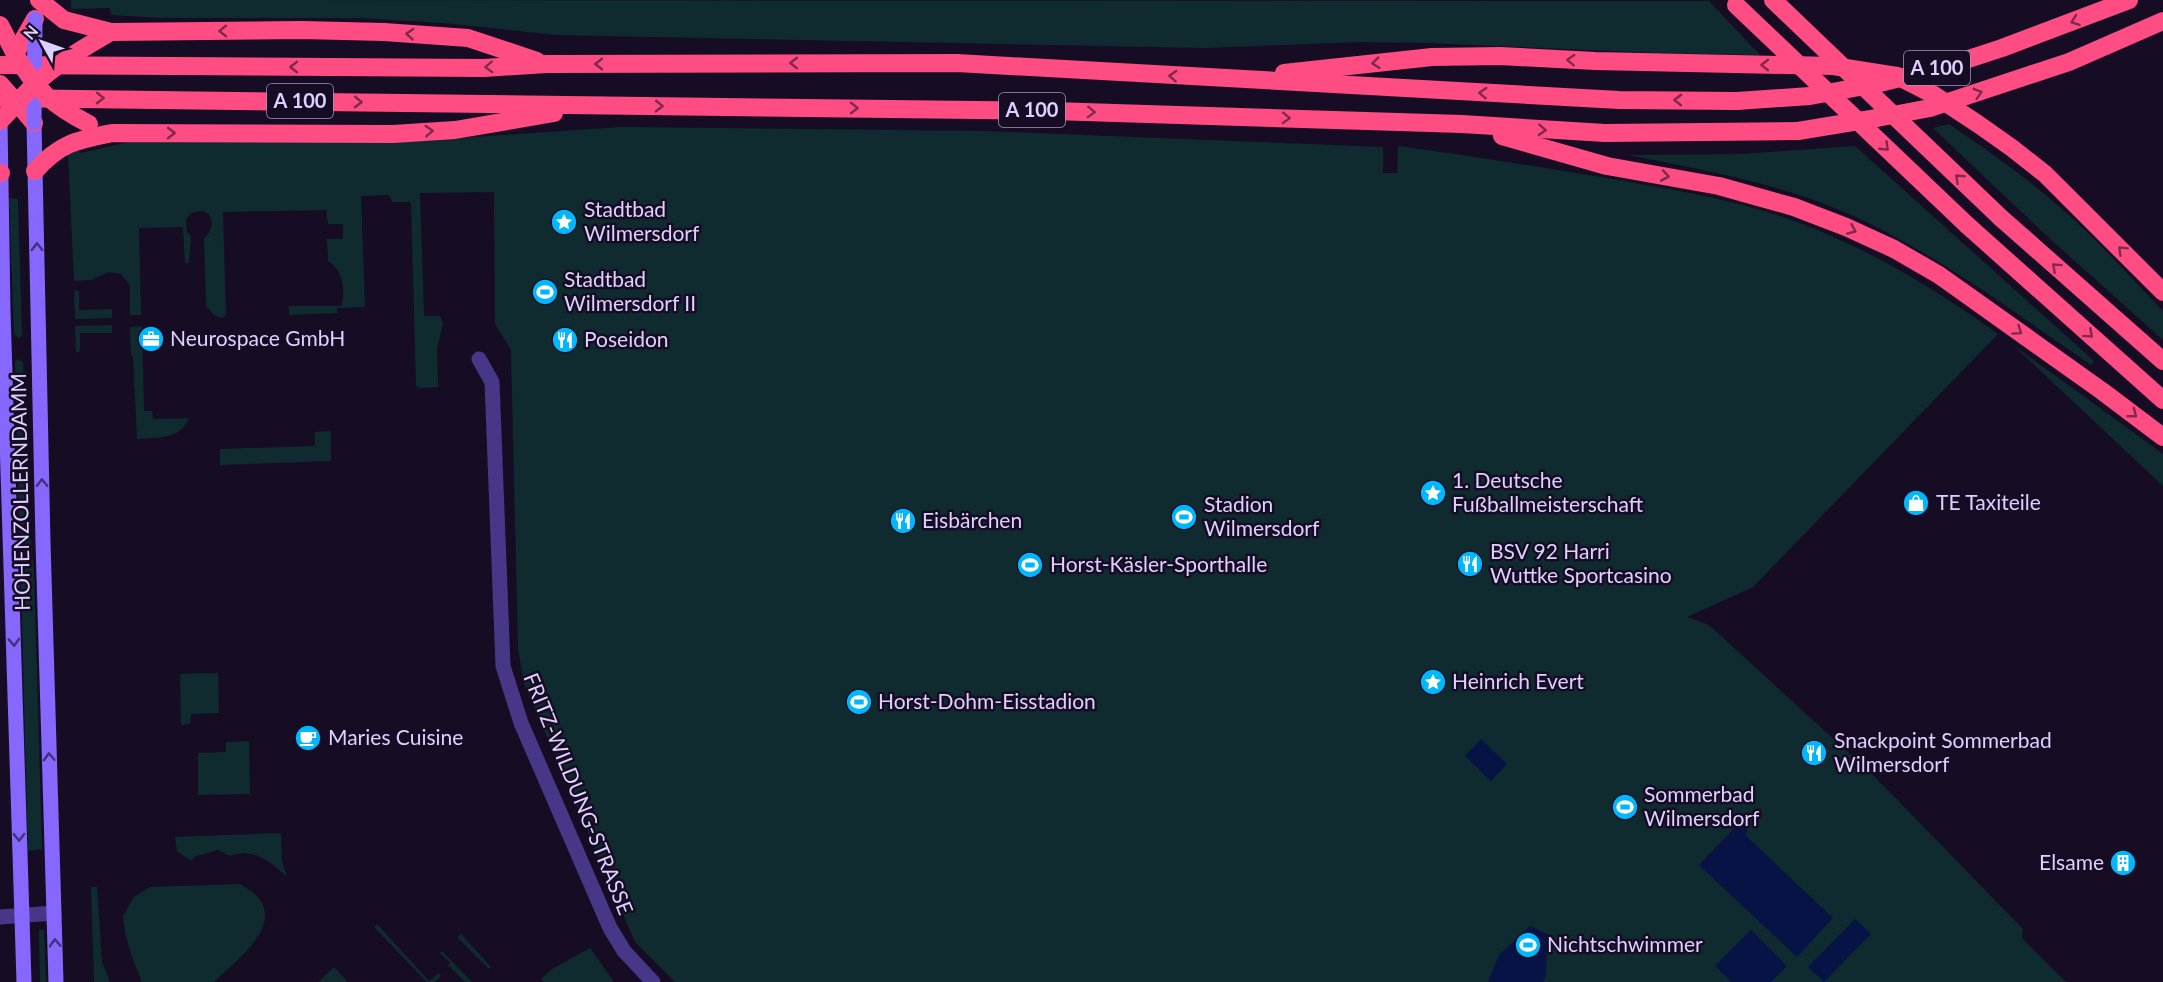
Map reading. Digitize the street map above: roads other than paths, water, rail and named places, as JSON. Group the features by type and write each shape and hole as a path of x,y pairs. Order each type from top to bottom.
{"highway":[{"path":"37,0 63,20 111,32 302,30 468,38 547,64"},
{"path":"1731,0 1967,225 2163,400"},
{"path":"1773,0 2001,218 2163,361"},
{"name":"A 100","path":"7,60 484,68 547,64 957,63 1618,100 1737,101 1810,96 1876,84 1944,67 2013,44 2129,0"},
{"path":"34,123 8,100 0,83 7,60 35,19"},
{"name":"A 100","path":"8,100 1053,111 1462,124 1605,133 1798,131 1930,108 2069,62 2163,21"},
{"path":"0,25 7,60 50,100 89,124 112,133"},
{"path":"0,121 8,100 75,52 111,32"},
{"path":"1232,79 1432,57 1500,56 1595,61 1833,66 1897,76 1978,124 2037,168 2163,292"},
{"path":"35,171 49,155 78,139 112,133 393,134 455,130 601,105"},
{"path":"1462,124 1608,166 1719,186 1794,207 1856,231 1939,275 2103,391 2163,437"}],"main road":[{"name":"HOHENZOLLERNDAMM","path":"37,0 33,84 56,982"},
{"name":"HOHENZOLLERNDAMM","path":"0,121 3,311 24,982"}],"street":[{"name":"FRITZ-WILDUNG-STRASSE","path":"479,358 492,382 503,666 521,723 610,928 624,951 653,982"},
{"path":"0,917 54,913"}],"place":[{"name":"Stadtbad Wilmersdorf","path":"564,222"},
{"name":"Stadtbad Wilmersdorf II","path":"545,292"},
{"name":"Neurospace GmbH","path":"151,339"},
{"name":"Poseidon","path":"565,340"},
{"name":"1. Deutsche Fußballmeisterschaft","path":"1433,493"},
{"name":"TE Taxiteile","path":"1916,503"},
{"name":"Stadion Wilmersdorf","path":"1184,517"},
{"name":"Eisbärchen","path":"903,521"},
{"name":"BSV 92 Harri Wuttke Sportcasino","path":"1470,564"},
{"name":"Horst-Käsler-Sporthalle","path":"1030,565"},
{"name":"Heinrich Evert","path":"1433,682"},
{"name":"Horst-Dohm-Eisstadion","path":"859,702"},
{"name":"Maries Cuisine","path":"308,738"},
{"name":"Snackpoint Sommerbad Wilmersdorf","path":"1814,753"},
{"name":"Sommerbad Wilmersdorf","path":"1625,807"},
{"name":"Elsame","path":"2123,863"},
{"name":"Nichtschwimmer","path":"1528,945"}]}
